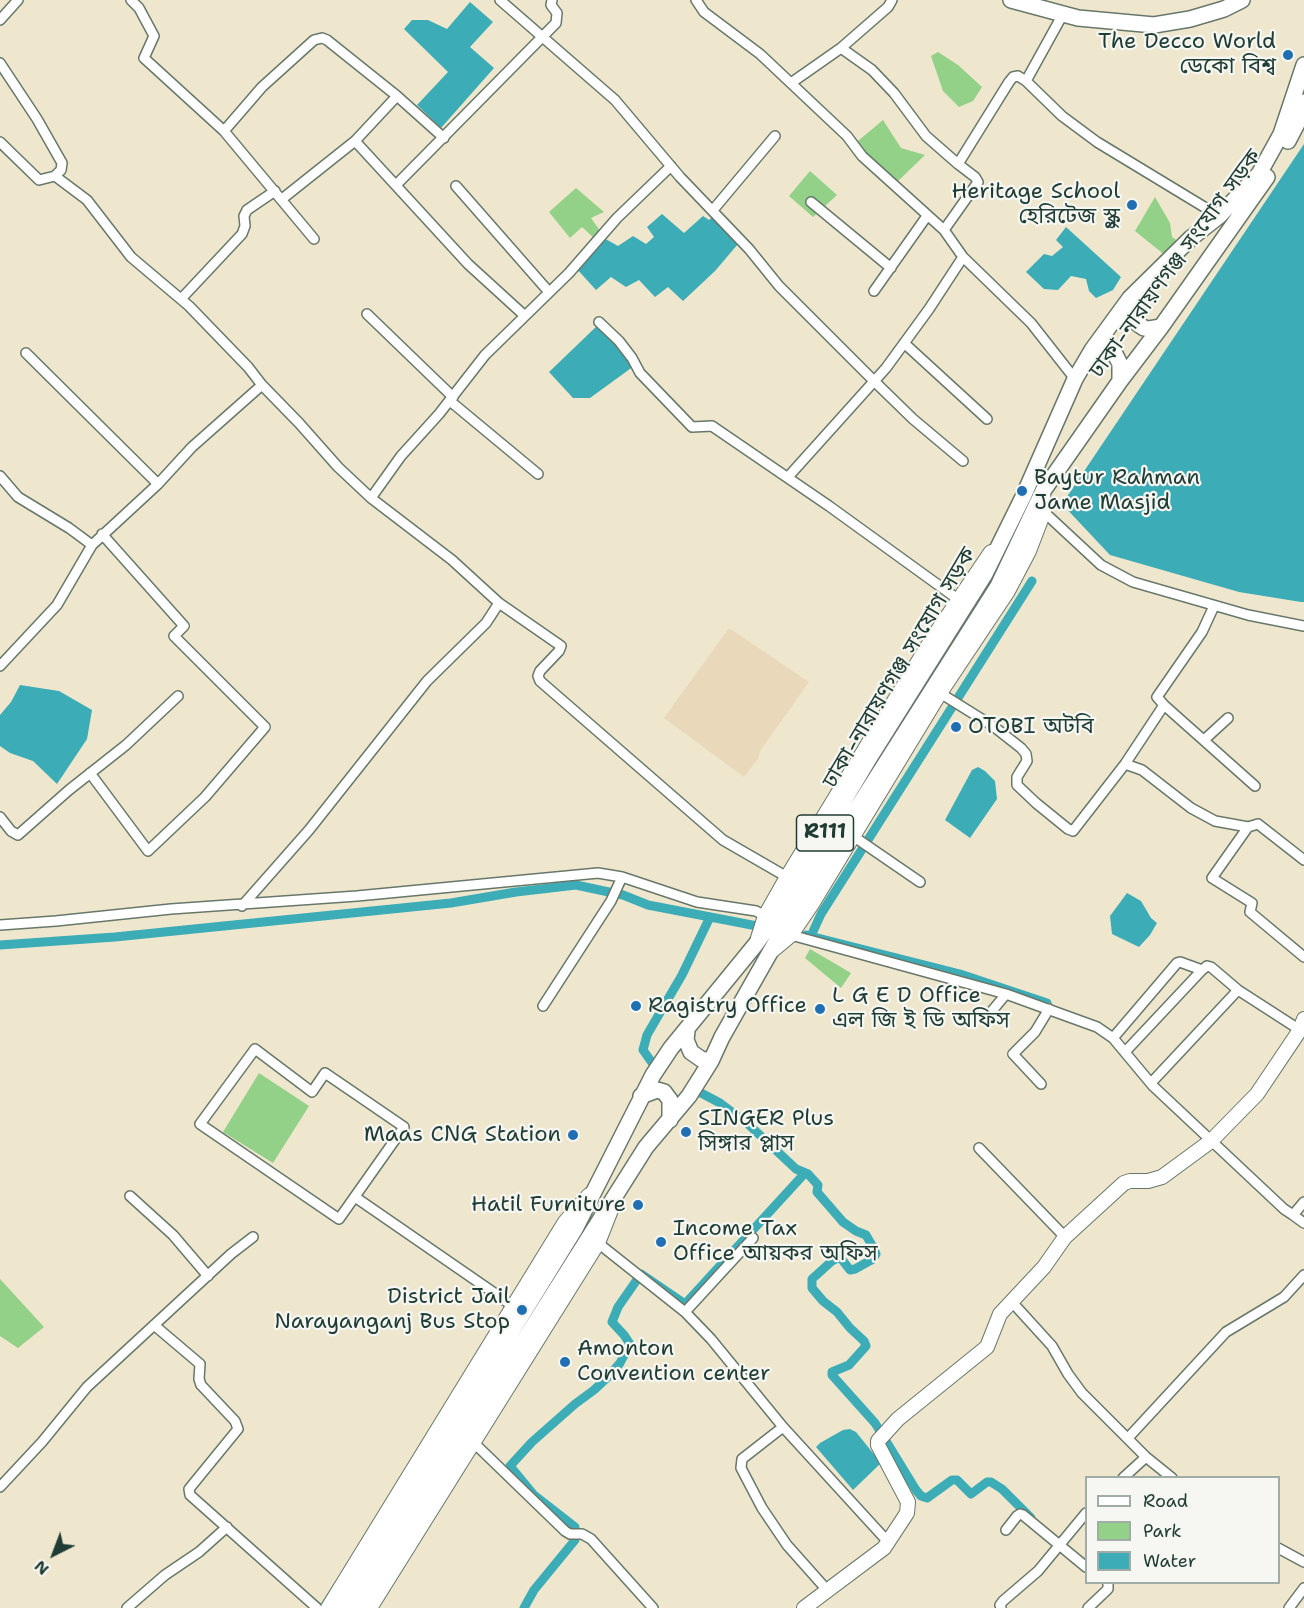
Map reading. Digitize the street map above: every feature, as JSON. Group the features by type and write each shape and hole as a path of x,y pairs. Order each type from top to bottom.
{"main road":[{"path":"1011,0 1063,14 1121,24 1154,25 1190,20 1224,9 1242,0"},
{"name":"ঢাকা-নারায়ণগঞ্জ সংযোগ সড়ক","path":"355,1608 469,1438 646,1147 670,1120 711,1061 775,917 881,739 967,605 1002,542 1075,379 1092,350 1130,298 1191,238 1219,216 1252,182 1271,153 1288,116 1304,65"},
{"name":"ঢাকা-নারায়ণগঞ্জ সংযোগ সড়ক","path":"340,1608 575,1229 625,1135 641,1096 671,1048 762,949 843,829 998,586 1043,491 1279,159 1299,120 1304,102"},
{"path":"1130,298 1133,319 1138,324 1149,329 1161,327"},
{"path":"1092,350 1107,350 1115,354 1120,364 1120,381"},
{"path":"687,1031 686,1040 691,1052 701,1059 711,1061"},
{"path":"641,1096 657,1090 664,1092 670,1100 670,1120"}],"street":[{"path":"0,20 18,0"},
{"path":"131,0 139,8 154,36 144,58 224,131 314,239"},
{"path":"500,0 615,100 671,166 749,249 779,286 914,419 963,460"},
{"path":"396,185 556,23 557,13 551,5 552,0"},
{"path":"696,0 704,12 760,54 847,136 862,156 944,230 963,256 1031,323 1075,379"},
{"path":"791,83 841,48 888,7 892,0"},
{"path":"1026,81 1063,14"},
{"path":"224,131 262,87 314,40 322,38 397,96 444,138"},
{"path":"841,48 872,70 894,93 926,136 978,182 976,188 944,230"},
{"path":"0,63 37,119 62,163 61,170 55,176 39,180 0,142"},
{"path":"958,164 1013,76 1018,76 1062,116 1097,142 1219,216"},
{"path":"282,199 355,141 397,96"},
{"path":"713,210 775,136"},
{"path":"355,141 468,264 525,316"},
{"path":"370,498 401,456 452,399 485,355 549,292 617,218 671,166"},
{"path":"55,176 87,200 131,257 181,299 248,367 338,467 370,498 452,560 500,603 561,646 560,651 540,671 538,676 540,681 723,840 787,877"},
{"path":"456,186 549,292"},
{"path":"181,299 242,234 247,210 275,191"},
{"path":"811,202 891,268"},
{"path":"874,291 927,216"},
{"path":"788,477 874,381 904,343 963,256"},
{"path":"367,314 452,399 538,474"},
{"path":"600,322 619,341 640,373 692,427 712,426 788,477 959,600"},
{"path":"904,343 987,419"},
{"path":"26,352 158,484"},
{"path":"0,666 57,605 92,545 102,534 158,484 192,447 262,385"},
{"path":"0,476 18,497 92,545"},
{"path":"762,949 791,935 856,838 944,696 1008,591 1029,551 1044,512 1043,491"},
{"path":"1044,512 1101,565 1133,582 1214,606 1304,626"},
{"path":"90,773 148,850 205,797 265,727 174,636 184,626 102,534"},
{"path":"762,949 765,916 787,877 926,648 988,555 1002,542"},
{"path":"242,906 309,830 427,681 486,622 500,603"},
{"path":"1214,606 1202,632 1158,695 1158,699 1255,786"},
{"path":"0,818 11,831 18,834 90,773 126,746 178,696"},
{"path":"944,696 993,726 1021,748 1026,754 1027,761 1017,777 1017,785 1035,803 1073,831 1125,764 1164,705"},
{"path":"1204,740 1228,718"},
{"path":"1125,764 1142,770 1191,808 1215,821 1248,827 1258,824 1304,861"},
{"path":"1248,827 1212,878 1252,903 1250,912 1304,957"},
{"path":"856,838 920,882"},
{"path":"0,925 171,909 242,906 369,895 598,873 622,878 697,902 756,911 765,916"},
{"path":"543,1006 611,900 622,878"},
{"path":"791,935 1006,994 1096,1027 1113,1038 1151,1083 1211,1141 1284,1209 1304,1223"},
{"path":"1113,1038 1177,963 1202,970"},
{"path":"804,1608 889,1543 909,1508 878,1441 898,1419 987,1347 997,1318 1044,1267 1065,1237 1124,1183 1162,1177 1211,1141 1257,1094 1302,1024 1238,990 1207,966 1125,1052"},
{"path":"1151,1083 1238,990"},
{"path":"987,1017 1006,994"},
{"path":"1041,1084 1013,1054 1035,1032 1049,1009"},
{"path":"255,1049 312,1092 325,1073 404,1127 355,1197 339,1219 200,1124 255,1049"},
{"path":"979,1148 1065,1237"},
{"path":"328,1608 565,1222 598,1185"},
{"path":"130,1196 172,1235 208,1276"},
{"path":"355,1197 513,1306"},
{"path":"370,1608 469,1438 598,1243 616,1197"},
{"path":"1293,1215 1304,1202"},
{"path":"0,1487 42,1442 87,1388 253,1237"},
{"path":"685,1312 753,1238"},
{"path":"598,1243 685,1312 737,1368 783,1427 889,1543"},
{"path":"1128,1438 1226,1332 1284,1297 1304,1275"},
{"path":"1012,1302 1052,1346 1082,1393 1146,1457 1170,1476"},
{"path":"154,1325 200,1364 201,1385 235,1421 238,1429 189,1489 190,1495 317,1608"},
{"path":"783,1427 742,1459 741,1468 762,1508 787,1545 827,1590"},
{"path":"469,1438 570,1534 582,1534 591,1539 653,1608"},
{"path":"1125,1476 1146,1457"},
{"path":"1006,1530 1020,1514 1085,1566"},
{"path":"1001,1608 1000,1605 1004,1601 1038,1571 1085,1514"},
{"path":"127,1608 165,1575 199,1552 227,1527"},
{"path":"1280,1549 1304,1562"},
{"path":"1088,1608 1108,1589 1108,1584"},
{"path":"1289,1608 1304,1588"}],"shaded area":[{"path":"729,628 809,682 744,777 664,718"}],"green space":[{"path":"938,52 958,65 982,87 973,101 959,107 943,91 931,56"},
{"path":"883,120 901,148 925,155 895,184 864,154 858,141"},
{"path":"810,171 837,195 813,217 789,196"},
{"path":"576,188 604,212 591,218 601,232 595,239 582,227 570,238 549,212"},
{"path":"1155,197 1170,223 1172,237 1188,248 1176,264 1135,231"},
{"path":"810,949 851,973 841,988 805,958"},
{"path":"259,1073 309,1106 273,1163 223,1132"},
{"path":"0,1279 44,1327 18,1348 0,1336"}],"water":[{"path":"470,2 493,22 470,47 494,68 441,128 417,105 448,72 404,29 412,20 428,20 447,29"},
{"path":"1304,144 1304,602 1301,602 1239,592 1110,555 1062,504"},
{"path":"662,214 684,233 703,216 709,220 714,215 738,244 715,271 683,301 668,287 655,297 639,280 626,287 611,277 596,290 576,268 602,237 618,246 633,236 646,244 654,237 647,227"},
{"path":"1066,227 1121,277 1113,290 1096,298 1089,291 1086,279 1071,276 1058,290 1044,289 1026,272 1044,254 1052,256 1063,247 1056,240"},
{"path":"599,324 634,366 590,398 573,398 549,372"},
{"path":"20,685 59,691 92,710 87,739 57,784 33,761 10,753 0,746 0,715 11,702"},
{"path":"978,767 995,781 997,799 970,838 945,820 972,770"},
{"path":"1127,893 1141,901 1151,918 1157,923 1139,947 1112,934 1110,916"},
{"path":"850,1429 856,1432 881,1463 853,1490 816,1447 843,1430"}],"waterway":[{"path":"811,936 821,914 1032,581"},
{"path":"0,945 115,937 451,903 576,885 623,895 648,905 757,926"},
{"path":"653,1064 643,1050 647,1035 682,975 710,917"},
{"path":"806,935 960,974 1047,1003"},
{"path":"701,1093 720,1103 748,1124 796,1169 808,1174 818,1185 817,1192 843,1222 866,1235 874,1249 876,1254 873,1259 855,1269 850,1270 840,1257 832,1261 812,1279 812,1288 837,1312 866,1346 849,1365 832,1372 832,1375 875,1423 916,1490 921,1496 927,1498 952,1480 957,1480 971,1494 987,1482 991,1482 1002,1489 1031,1518"},
{"path":"524,1608 534,1590 575,1540 575,1527 534,1495 510,1466 532,1442 594,1390 620,1363 630,1344 612,1322 618,1307 641,1274 685,1304 805,1173"},
{"path":"320,1607 336,1582"}],"place":[{"name":"The Decco World ডেকো বিশ্ব","path":"1288,55"},
{"name":"Heritage School হেরিটেজ স্কুল","path":"1132,205"},
{"name":"Baytur Rahman Jame Masjid","path":"1022,491"},
{"name":"OTOBI অটবি","path":"956,727"},
{"name":"Ragistry Office","path":"636,1006"},
{"name":"L G E D Office এল জি ই ডি অফিস","path":"820,1009"},
{"name":"SINGER Plus সিঙ্গার প্লাস","path":"686,1132"},
{"name":"Maas CNG Station","path":"573,1135"},
{"name":"Hatil Furniture","path":"638,1205"},
{"name":"Income Tax Office আয়কর অফিস","path":"661,1242"},
{"name":"District Jail Narayanganj Bus Stop","path":"522,1310"},
{"name":"Amonton Convention center","path":"565,1362"}]}
